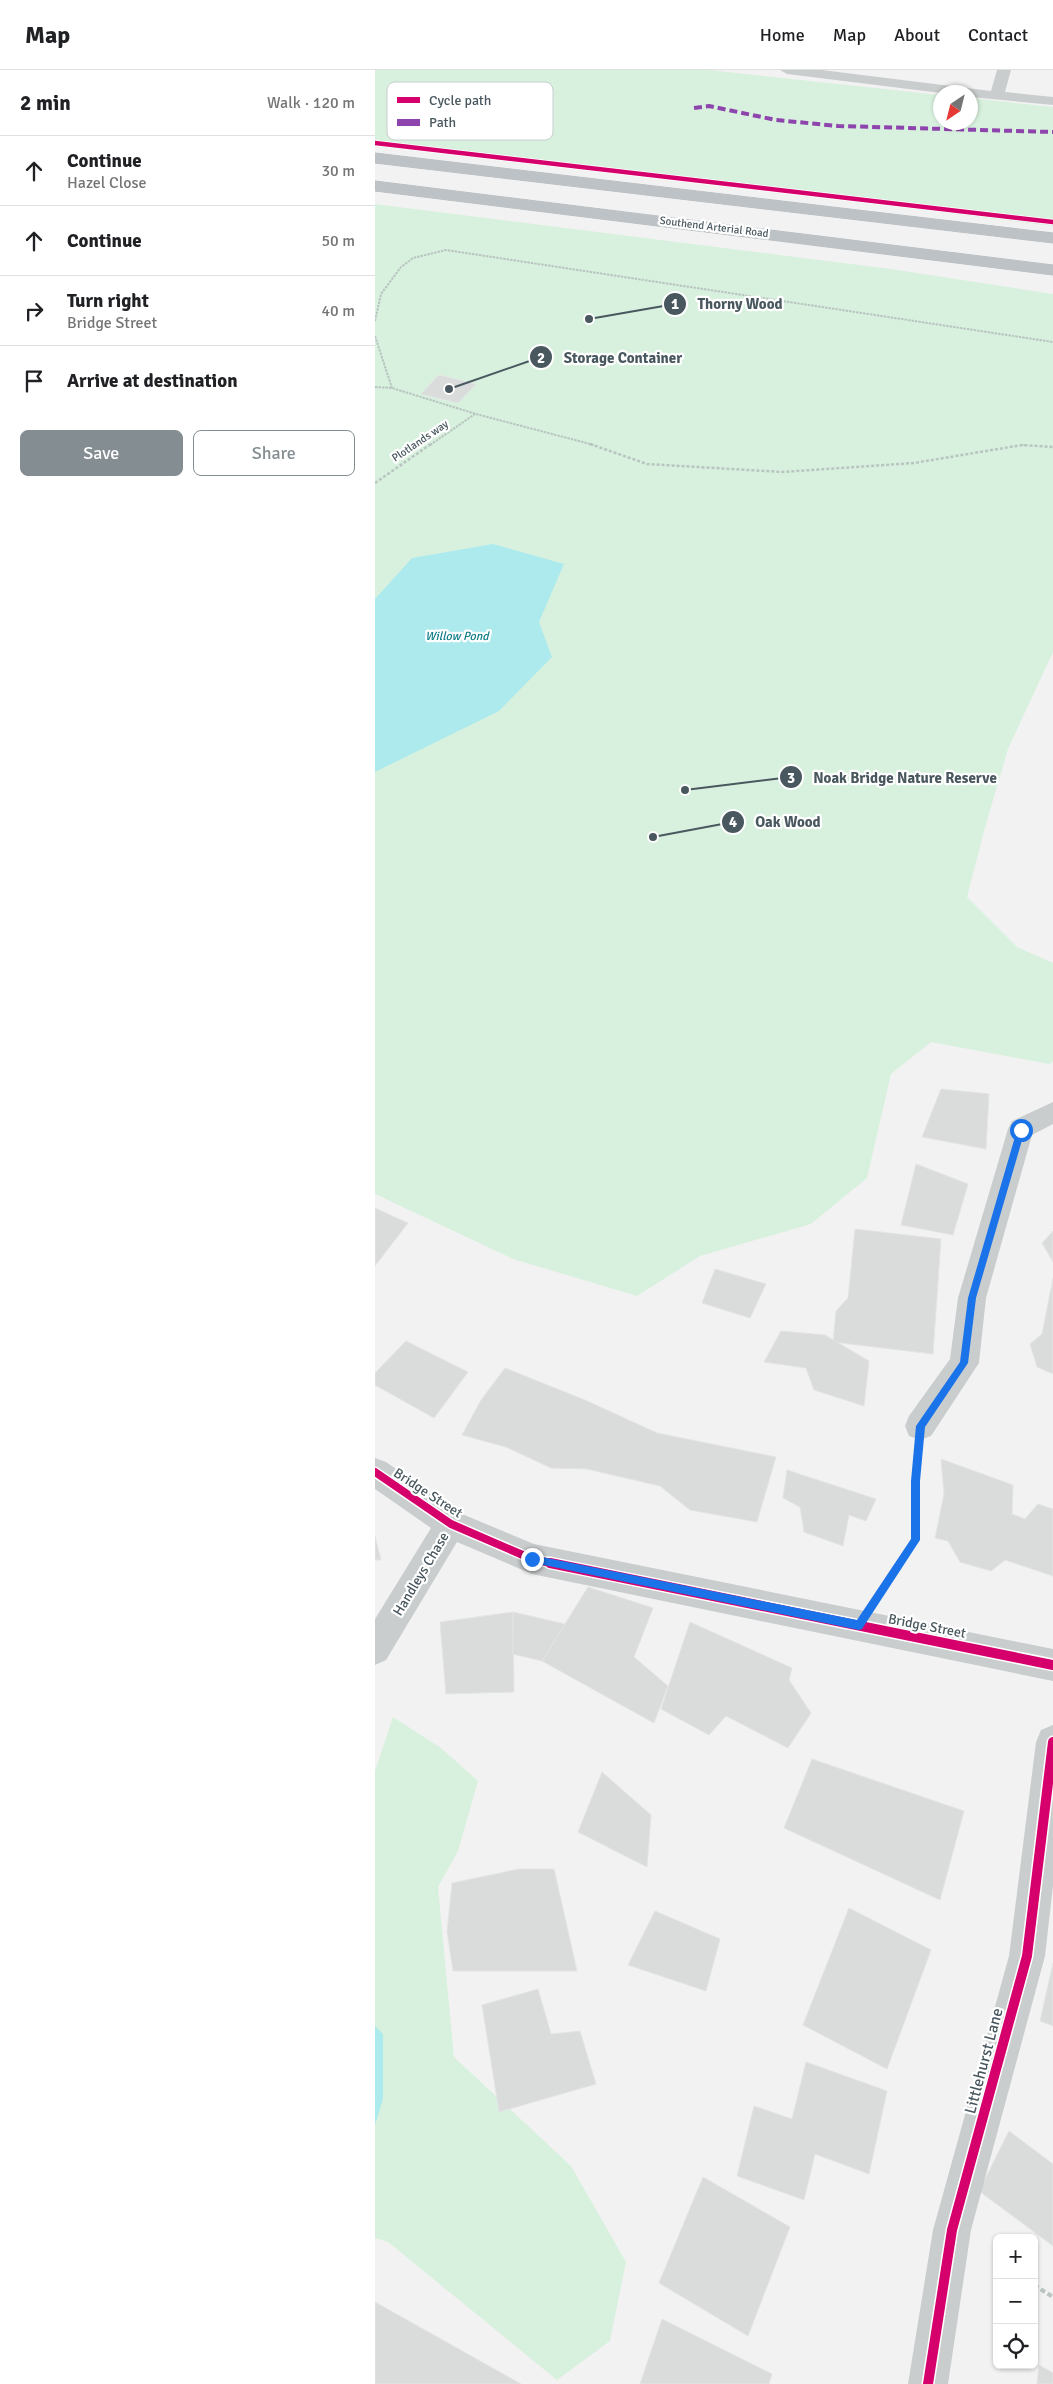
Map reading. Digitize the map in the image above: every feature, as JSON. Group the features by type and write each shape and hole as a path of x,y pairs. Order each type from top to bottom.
{"highway":[{"path":"375,158 1053,238"},
{"name":"Southend Arterial Road","path":"375,186 1053,270"}],"street":[{"path":"787,70 933,88"},
{"path":"997,96 1004,70"},
{"path":"978,94 1053,101"},
{"path":"920,1426 964,1363 972,1298 1021,1130 1053,1112"},
{"name":"Bridge Street","path":"375,1472 451,1524 532,1559 1053,1664"},
{"name":"Handleys Chase","path":"375,1649 451,1524"},
{"name":"Littlehurst Lane","path":"928,2384 952,2230 1027,1956 1053,1742"}],"path":[{"path":"375,321 381,294 401,268 413,258 446,250 1053,342"},
{"path":"375,336 392,388"},
{"path":"375,386 392,388 476,414 587,443 647,464 782,472 914,462 1023,445 1053,447"},
{"path":"859,1625 915,1540 916,1481 920,1426"},
{"path":"1038,2288 1053,2297"}],"green space":[{"path":"375,70 709,70 933,94 933,130 978,130 978,99 1053,107 1053,226 375,142"},
{"path":"375,204 891,269 1053,294 1053,652 1008,749 967,897 1017,947 1053,963 1053,1062 1049,1064 931,1042 891,1074 867,1178 811,1224 700,1256 637,1296 513,1259 375,1194"},
{"path":"393,1717 441,1748 478,1781 458,1851 438,1887 454,2057 571,2166 626,2262 610,2341 557,2380 388,2242 375,2238 375,1771"}],"water":[{"name":"Willow Pond","path":"493,544 564,564 539,622 552,657 499,711 375,772 375,599 412,558"},
{"path":"375,2026 383,2034 383,2099 375,2125"}],"building":[{"path":"439,375 476,384 458,403 421,394"},
{"path":"941,1089 989,1094 986,1149 922,1137"},
{"path":"916,1164 968,1184 953,1235 901,1225"},
{"path":"375,1208 408,1223 375,1266"},
{"path":"855,1229 941,1239 933,1354 833,1342 836,1311 848,1298"},
{"path":"1053,1231 1053,1262 1042,1243"},
{"path":"715,1269 766,1284 750,1318 702,1303"},
{"path":"1053,1278 1053,1374 1037,1367 1030,1344 1042,1334"},
{"path":"781,1331 825,1335 869,1361 864,1406 814,1390 806,1368 764,1362"},
{"path":"406,1341 468,1372 434,1418 375,1385 375,1373"},
{"path":"505,1368 585,1400 657,1433 776,1457 757,1522 690,1510 660,1486 587,1469 551,1468 506,1447 462,1435 481,1400"},
{"path":"941,1459 1013,1485 1012,1514 1025,1519 1038,1504 1053,1509 1053,1576 1005,1560 991,1571 960,1562 948,1541 935,1538 944,1494"},
{"path":"787,1470 876,1499 866,1521 849,1515 843,1546 804,1532 800,1507 783,1498"},
{"path":"375,1536 381,1560 375,1560"},
{"path":"588,1587 653,1608 634,1657 668,1686 654,1723 542,1661"},
{"path":"513,1612 514,1692 446,1694 440,1622"},
{"path":"513,1612 565,1624 542,1661 513,1654"},
{"path":"690,1622 792,1668 789,1680 811,1713 788,1748 726,1716 709,1735 661,1709"},
{"path":"812,1759 964,1811 940,1900 784,1828"},
{"path":"602,1772 651,1815 647,1867 578,1832"},
{"path":"519,1869 554,1869 577,1971 453,1971 447,1932 452,1883"},
{"path":"849,1908 931,1950 887,2069 803,2025"},
{"path":"655,1911 720,1939 706,1991 628,1965"},
{"path":"1053,1963 1053,2026 1040,2021"},
{"path":"538,1989 551,2034 580,2031 596,2084 499,2112 482,2005"},
{"path":"806,2062 887,2091 869,2174 815,2154 804,2200 737,2176 754,2106 792,2119"},
{"path":"1009,2131 1053,2164 1053,2246 1038,2234 979,2191"},
{"path":"703,2177 790,2227 748,2336 659,2283"},
{"path":"375,2302 521,2384 375,2384"},
{"path":"662,2319 772,2374 769,2384 640,2384"},
{"path":"1039,2365 1053,2373 1053,2384 1037,2384"}],"marked path":[{"path":"694,108 709,106 776,120 838,126 1053,132"}],"cycle path":[{"path":"375,143 1053,222"},
{"path":"375,1472 451,1524 532,1559 1053,1665"},
{"path":"928,2384 952,2230 1027,1956 1053,1742"}],"place":[{"name":"Thorny Wood","path":"589,319"},
{"name":"Storage Container","path":"449,389"},
{"name":"Noak Bridge Nature Reserve","path":"685,790"},
{"name":"Oak Wood","path":"653,837"}],"route":[{"path":"532,1559 859,1625 915,1540 916,1481 920,1426 964,1363 972,1298 1021,1130"}]}
